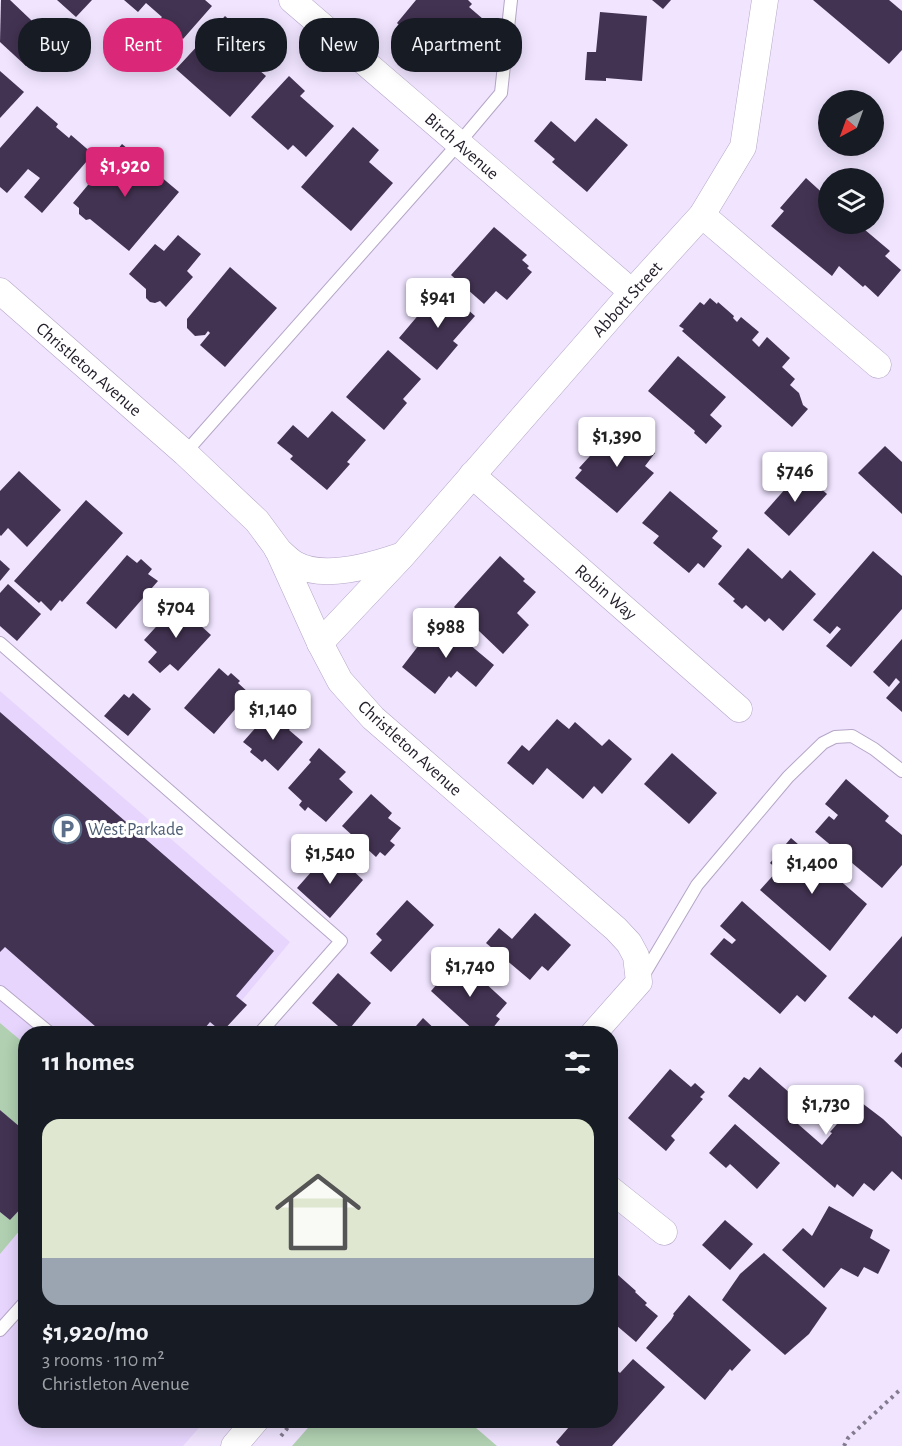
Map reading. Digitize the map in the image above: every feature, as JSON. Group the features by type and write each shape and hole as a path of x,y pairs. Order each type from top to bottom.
{"street":[{"name":"Abbott Street","path":"320,643 403,555 702,215 743,147 765,0"},
{"name":"Birch Avenue","path":"304,5 632,292"},
{"path":"702,215 878,365"},
{"name":"Christleton Avenue","path":"0,291 185,453 257,521 277,548 320,643 340,681 373,718 582,899 629,943 636,956 639,982"},
{"name":"Robin Way","path":"472,475 740,709"},
{"path":"277,548 294,564 323,571 360,568 403,555"},
{"path":"600,1026 639,982"},
{"path":"618,1195 664,1232"},
{"path":"234,1446 249,1428"}],"lane":[{"path":"185,453 501,93 510,0"},
{"path":"0,643 341,941 266,1026"},
{"path":"639,982 697,885 788,777 823,743 835,737 852,736 874,749 902,771"},
{"path":"0,992 41,1026"},
{"path":"0,1329 18,1310"}],"path":[{"path":"844,1446 848,1438 902,1388"},
{"path":"280,1437 287,1428"}],"shaded area":[{"name":"West Parkade","path":"0,691 290,942 221,1026 18,1026 18,1428 199,1428 183,1446 0,1446"}],"green space":[{"path":"0,1023 18,1038 18,1126 0,1110"},
{"path":"18,1211 18,1232 0,1254 0,1212 10,1220"},
{"path":"308,1428 476,1428 497,1446 292,1446"}],"building":[{"path":"1,0 10,0 29,18 18,18 18,59 0,42"},
{"path":"57,0 92,0 76,17"},
{"path":"124,0 205,0 212,6 201,18 195,18 195,25 183,39 183,18 161,18 146,3 138,12"},
{"path":"416,0 468,0 472,4 469,7 482,18 401,18"},
{"path":"652,0 671,0 663,9"},
{"path":"813,0 889,0 902,11 902,50 889,64"},
{"path":"600,12 647,16 642,81 606,78 606,81 585,80 587,52 596,52"},
{"path":"195,48 195,72 261,72 266,76 230,117 179,72 183,72 183,61"},
{"path":"0,71 24,92 0,118"},
{"path":"289,76 305,91 300,96 334,126 306,157 293,145 288,150 251,117"},
{"path":"37,106 58,124 56,127 69,138 71,135 93,154 42,213 24,197 40,178 28,169 7,193 0,187 0,148"},
{"path":"596,118 628,145 587,192 552,162 555,159 534,141 551,121 575,142"},
{"path":"353,127 379,150 369,162 393,183 351,231 301,187"},
{"path":"122,144 179,192 129,251 90,219 86,220 79,214 79,208 73,203"},
{"path":"806,178 818,189 818,234 870,234 890,251 885,256 901,270 878,297 839,266 832,276 771,226 784,211 780,208"},
{"path":"494,227 527,255 522,260 532,272 507,300 496,291 484,304 451,275"},
{"path":"178,235 201,254 187,271 193,277 166,307 160,301 150,302 146,298 146,289 129,274 155,244 164,251"},
{"path":"230,267 277,308 225,367 200,345 210,333 208,331 205,335 195,336 187,328 187,319"},
{"path":"442,287 475,316 453,341 458,345 437,370 399,338"},
{"path":"710,298 734,316 737,322 741,317 759,332 752,340 759,347 767,337 790,358 782,367 795,379 790,385 799,393 803,405 808,409 792,427 682,331 684,329 679,326 700,302 704,305"},
{"path":"388,350 421,379 403,399 407,403 384,430 346,397"},
{"path":"678,356 726,397 710,415 722,426 706,444 694,433 695,431 648,391"},
{"path":"332,411 366,440 347,462 350,464 327,490 290,459 293,456 277,443 293,425 308,438"},
{"path":"620,423 655,453 645,466 654,473 617,513 575,478 582,470 579,468"},
{"path":"885,446 902,462 902,514 858,473"},
{"path":"19,471 61,510 27,547 8,528 0,535 0,491"},
{"path":"801,471 827,494 789,536 764,513"},
{"path":"670,491 718,531 712,538 722,546 704,568 698,563 689,573 653,543 659,536 642,523"},
{"path":"86,500 123,533 62,602 60,600 51,611 14,581"},
{"path":"748,548 782,579 790,570 816,594 783,631 769,618 765,622 746,605 742,609 733,601 735,599 718,584"},
{"path":"873,551 902,576 902,609 851,667 826,646 841,629 837,626 830,634 813,620"},
{"path":"127,555 137,563 141,559 152,569 148,574 158,581 116,629 86,603"},
{"path":"500,556 536,592 517,613 529,625 503,654 454,607"},
{"path":"0,560 10,569 0,581"},
{"path":"8,584 41,614 17,641 0,626 0,593"},
{"path":"176,605 187,616 193,610 204,620 200,625 211,635 178,671 170,664 160,673 148,662 157,652 144,640"},
{"path":"439,619 494,665 476,687 457,671 451,678 449,676 435,694 402,667"},
{"path":"902,639 902,712 886,698 900,682 896,678 889,687 873,672"},
{"path":"219,668 228,676 231,673 249,693 214,734 184,708"},
{"path":"133,693 151,709 128,736 104,716 124,694 129,698"},
{"path":"272,709 292,726 289,730 303,742 278,771 265,759 262,762 250,752 252,749 243,742"},
{"name":"West Parkade","path":"0,712 274,951 236,996 247,1005 228,1026 215,1026 210,1022 207,1026 95,1026 5,947 0,952"},
{"path":"557,719 569,729 575,722 602,746 609,739 632,759 602,794 594,786 583,799 547,768 533,785 507,763 522,745 529,751"},
{"path":"319,748 346,772 339,779 353,792 326,822 308,807 305,811 299,805 302,801 288,788 311,762 309,760"},
{"path":"672,753 717,793 689,824 644,784"},
{"path":"846,779 889,816 885,821 902,835 902,865 882,888 815,832 829,816 834,820 838,815 825,804"},
{"path":"371,794 392,813 388,818 401,828 390,841 395,845 385,856 380,852 376,857 342,826"},
{"path":"791,838 867,904 830,951 760,890 778,870 770,863"},
{"path":"327,854 343,869 347,865 363,880 330,918 297,888"},
{"path":"407,900 434,925 391,972 370,953 382,940 376,934"},
{"path":"742,901 827,976 805,1002 797,995 780,1014 710,954 724,938 732,944 736,940 720,926"},
{"path":"535,913 571,945 548,971 542,966 530,980 486,943 499,928 512,939"},
{"path":"902,936 902,1028 897,1034 874,1015 872,1018 848,998"},
{"path":"459,959 507,1003 496,1016 500,1019 494,1026 469,1026 431,991"},
{"path":"338,973 371,1003 352,1026 338,1026 312,1003"},
{"path":"423,1018 432,1026 416,1026"},
{"path":"902,1052 902,1068 894,1061"},
{"path":"760,1067 806,1107 799,1115 802,1118 798,1124 822,1145 832,1133 830,1132 858,1100 883,1119 902,1137 902,1180 892,1171 874,1191 864,1183 853,1197 837,1184 835,1188 728,1096 744,1077 749,1080"},
{"path":"670,1069 691,1087 695,1083 705,1092 700,1097 703,1099 671,1136 675,1140 666,1151 628,1118"},
{"path":"0,1110 18,1125 18,1212 10,1220 0,1212"},
{"path":"735,1124 780,1163 757,1189 730,1164 726,1168 709,1153"},
{"path":"829,1206 873,1230 870,1238 890,1250 878,1274 864,1267 858,1277 841,1268 824,1288 782,1250 803,1228 812,1236"},
{"path":"725,1220 753,1244 730,1270 702,1245"},
{"path":"764,1253 827,1308 809,1334 785,1355 722,1300 740,1274"},
{"path":"618,1275 658,1316 636,1342 618,1327"},
{"path":"689,1295 751,1350 732,1371 730,1369 705,1400 646,1348"},
{"path":"633,1359 665,1387 612,1446 560,1446 556,1442 568,1428 618,1428 618,1371 620,1373"}],"place":[{"name":"West Parkade","path":"67,829"}]}
